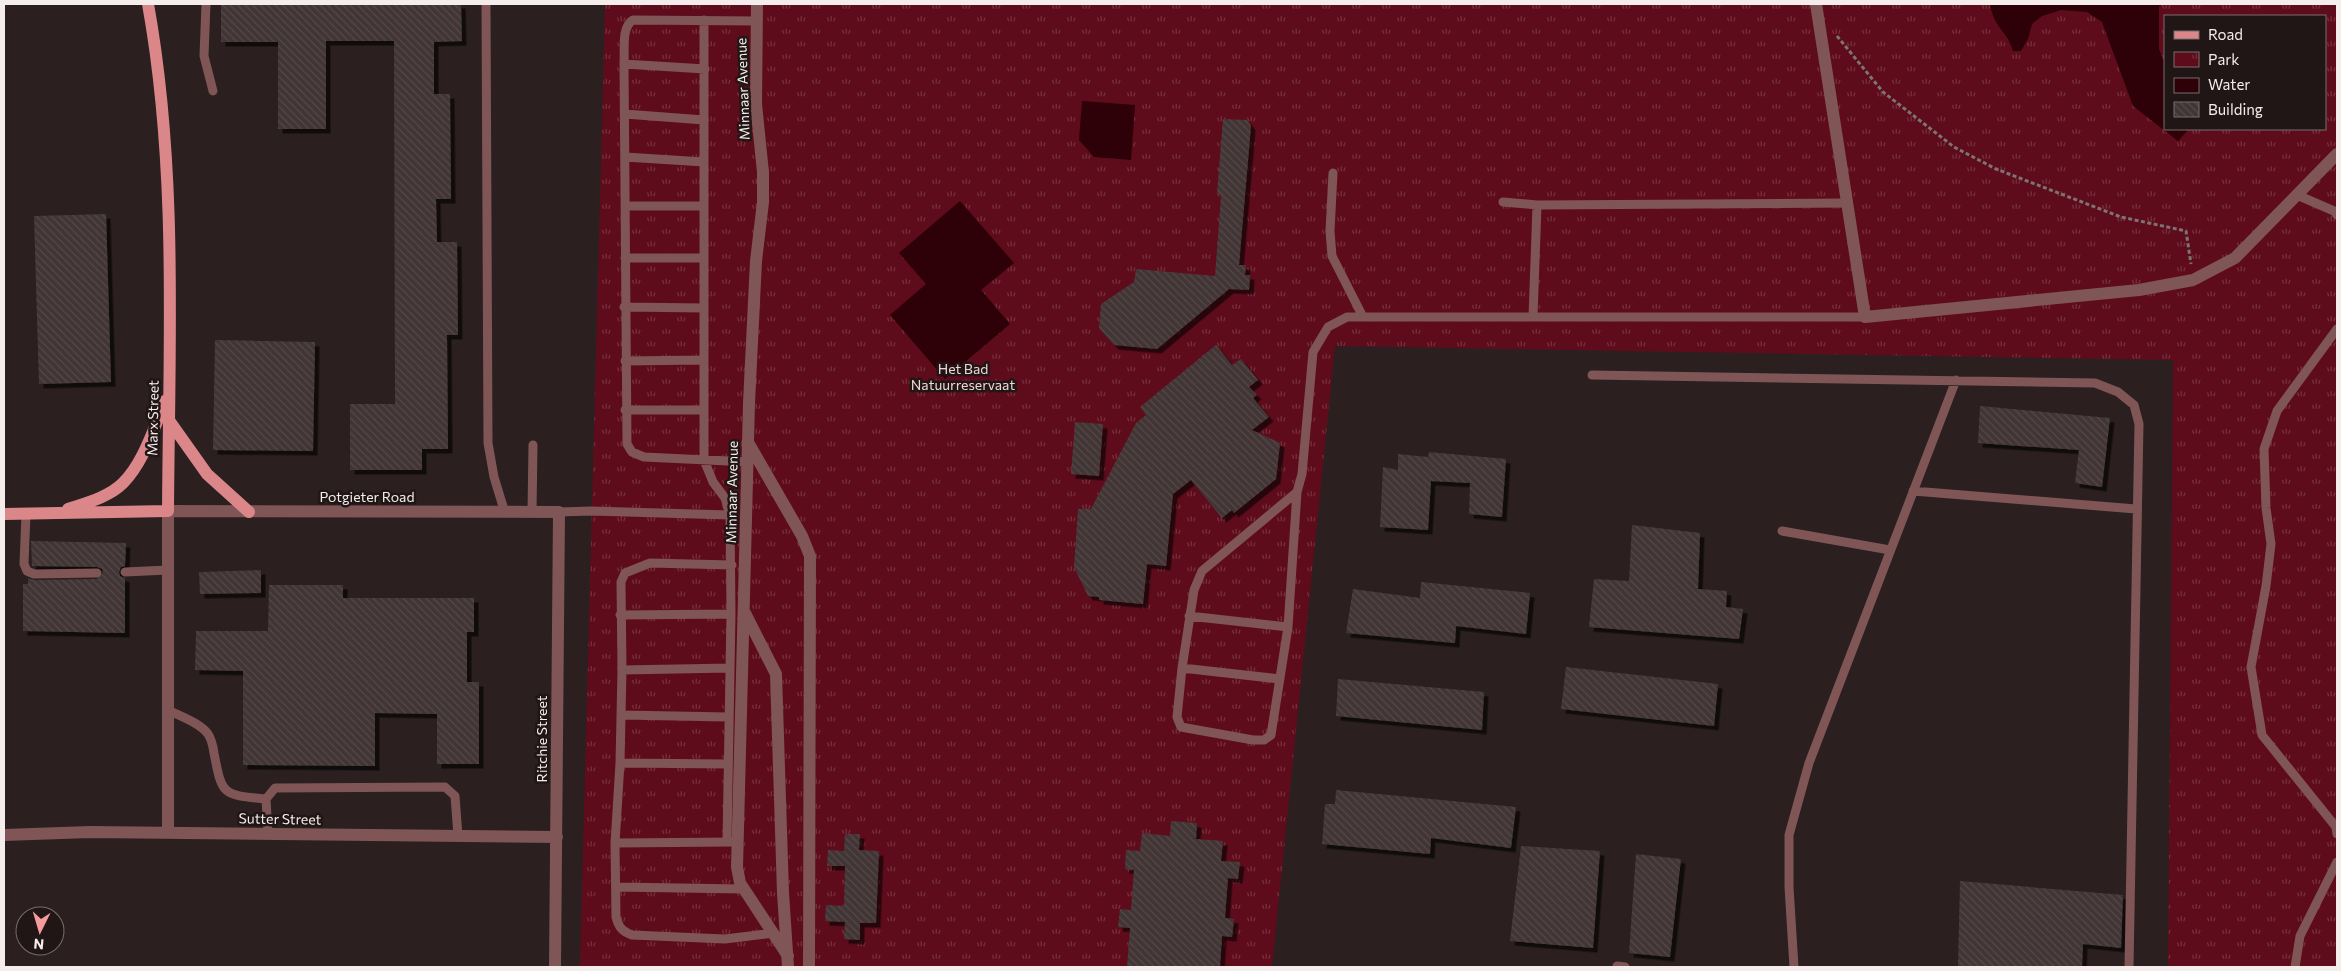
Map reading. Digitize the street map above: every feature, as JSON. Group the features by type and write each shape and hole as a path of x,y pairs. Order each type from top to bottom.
{"main road":[{"name":"Marx Street","path":"148,4 158,57 163,121 170,285 168,511"},
{"path":"58,513 97,499 123,483 141,456 169,393"},
{"path":"168,419 207,474 250,512"},
{"name":"Potgieter Road","path":"4,514 168,511"}],"street":[{"name":"Minnaar Avenue","path":"757,4 756,104 763,202 756,261 744,611 732,842 740,883 774,932 788,962"},
{"path":"1816,4 1864,317 2140,290 2194,280 2235,258 2337,154"},
{"path":"749,444 802,536 810,556 809,967"},
{"name":"Potgieter Road","path":"168,511 559,512"},
{"name":"Marx Street","path":"168,511 168,833"},
{"name":"Ritchie Street","path":"555,967 559,512"},
{"path":"744,611 776,674 783,893 788,962"},
{"name":"Sutter Street","path":"4,835 90,832 556,837"}],"lane":[{"path":"206,4 204,56 213,91"},
{"path":"486,4 488,443 494,477 505,513"},
{"path":"748,462 652,458 632,452 627,444 624,308 624,64 625,29 628,23 633,20 756,21"},
{"path":"615,843 732,842 728,764 732,565 730,515 725,498 713,482 704,460 704,20"},
{"path":"624,64 705,69"},
{"path":"625,114 704,120"},
{"path":"625,157 704,162"},
{"path":"1333,173 1330,230 1332,256 1363,317"},
{"path":"2297,195 2334,211 2337,215"},
{"path":"1503,202 1537,205 1847,203"},
{"path":"1533,317 1537,205"},
{"path":"625,206 704,206"},
{"path":"625,258 704,258"},
{"path":"624,308 704,308"},
{"path":"1297,492 1202,571 1194,590 1182,668 1178,717 1181,728 1253,740 1264,740 1271,735 1288,627 1297,492 1302,474 1314,352 1328,327 1347,317 1864,317"},
{"path":"2337,329 2277,411 2264,449 2266,508 2271,544 2266,586 2251,667 2262,735 2336,827 2337,834"},
{"path":"625,361 704,360"},
{"path":"1592,375 2095,383 2118,392 2134,405 2138,424 2129,967"},
{"path":"1794,967 1789,887 1789,835 1792,819 1809,763 1956,380"},
{"path":"625,410 704,410"},
{"path":"532,512 533,445"},
{"path":"1914,491 2136,509"},
{"name":"Potgieter Road","path":"559,512 591,511 730,515"},
{"path":"26,514 24,564 27,570 34,574 97,573"},
{"path":"1782,531 1890,550"},
{"path":"732,565 650,563 625,573 621,582 622,670 620,763 615,843 616,918 618,926 623,932 632,935 725,938 774,932"},
{"path":"125,572 168,570"},
{"path":"620,615 731,614"},
{"path":"1189,616 1288,627"},
{"path":"622,670 730,668"},
{"path":"1182,668 1280,679"},
{"path":"168,710 208,733 212,741 219,781 223,789 238,796 266,798"},
{"path":"621,716 729,717"},
{"path":"620,763 728,764"},
{"path":"268,834 266,798 275,788 445,787 455,796 458,836"},
{"path":"2295,967 2300,936 2337,862"},
{"path":"616,887 744,890"}],"path":[{"path":"1820,28 1833,30 1882,92 1954,147 1996,169 2121,217 2186,231 2194,280"}],"green space":[{"name":"Het Bad Natuurreservaat","path":"605,4 2337,4 2337,967 2168,967 2173,360 1335,346 1272,967 580,967"}],"water":[{"path":"1990,4 2162,4 2159,7 2159,49 2164,62 2164,130 2187,131 2178,141 2133,106 2102,22 2087,12 2061,10 2042,16 2032,24 2028,39 2021,51 2013,51 1994,19"},
{"path":"1082,101 1135,105 1131,160 1094,157 1079,140"},
{"path":"960,201 1014,263 981,290 1010,324 945,379 890,315 926,284 899,253"}],"building":[{"path":"221,4 461,4 462,41 434,42 434,94 450,94 451,199 436,199 437,242 457,242 458,335 447,335 448,449 422,449 422,470 350,470 350,404 395,404 394,41 326,41 326,129 278,129 278,42 221,42"},
{"path":"1223,119 1247,120 1251,126 1239,265 1246,265 1245,275 1250,275 1249,290 1229,289 1157,349 1114,345 1099,328 1101,304 1134,282 1136,269 1215,276 1221,196 1217,193"},
{"path":"106,214 111,382 39,384 34,216"},
{"path":"215,340 315,342 313,451 213,450"},
{"path":"1216,345 1232,365 1241,359 1258,380 1249,387 1257,395 1253,398 1269,417 1252,430 1280,443 1276,479 1234,513 1232,510 1222,518 1191,480 1173,494 1166,566 1147,564 1143,604 1099,600 1099,597 1088,596 1074,567 1078,509 1091,509 1136,423 1146,415 1140,407"},
{"path":"1980,406 2110,418 2102,487 2075,483 2079,450 1978,443"},
{"path":"1075,422 1103,424 1099,476 1071,474"},
{"path":"1429,452 1506,459 1502,517 1469,514 1470,483 1431,481 1428,530 1380,527 1383,467 1398,470 1398,454 1428,457"},
{"path":"1632,525 1700,533 1698,589 1727,591 1726,607 1743,609 1739,639 1589,627 1594,579 1629,581"},
{"path":"31,541 126,543 125,566 121,567 119,572 120,576 125,578 125,633 23,631 23,584 28,584 28,578 34,580 97,579 103,573 102,569 97,567 32,566"},
{"path":"261,570 261,593 200,594 199,572"},
{"path":"1421,582 1530,593 1526,634 1456,626 1455,643 1346,633 1353,589 1420,598"},
{"path":"269,585 343,585 343,598 474,598 474,632 467,632 467,682 479,682 479,764 437,764 437,714 375,713 375,766 243,765 243,671 195,670 196,631 268,631"},
{"path":"1566,667 1718,684 1714,726 1561,709"},
{"path":"1338,679 1484,692 1482,730 1336,716"},
{"path":"1336,790 1516,807 1511,848 1431,838 1430,854 1322,844 1325,804 1335,804"},
{"path":"1171,821 1197,823 1196,839 1223,841 1221,861 1240,862 1238,879 1228,878 1225,918 1234,919 1232,937 1222,936 1220,967 1127,967 1130,928 1118,927 1120,909 1131,910 1134,870 1125,869 1126,850 1140,851 1142,833 1170,836"},
{"path":"845,834 860,834 859,850 879,851 876,923 860,923 860,940 844,939 845,922 825,921 826,905 844,906 845,866 827,866 828,850 844,851"},
{"path":"1521,846 1600,851 1593,948 1510,941"},
{"path":"1636,854 1681,859 1670,957 1629,953"},
{"path":"1960,881 2123,895 2121,948 2083,944 2082,967 1958,967"}]}
